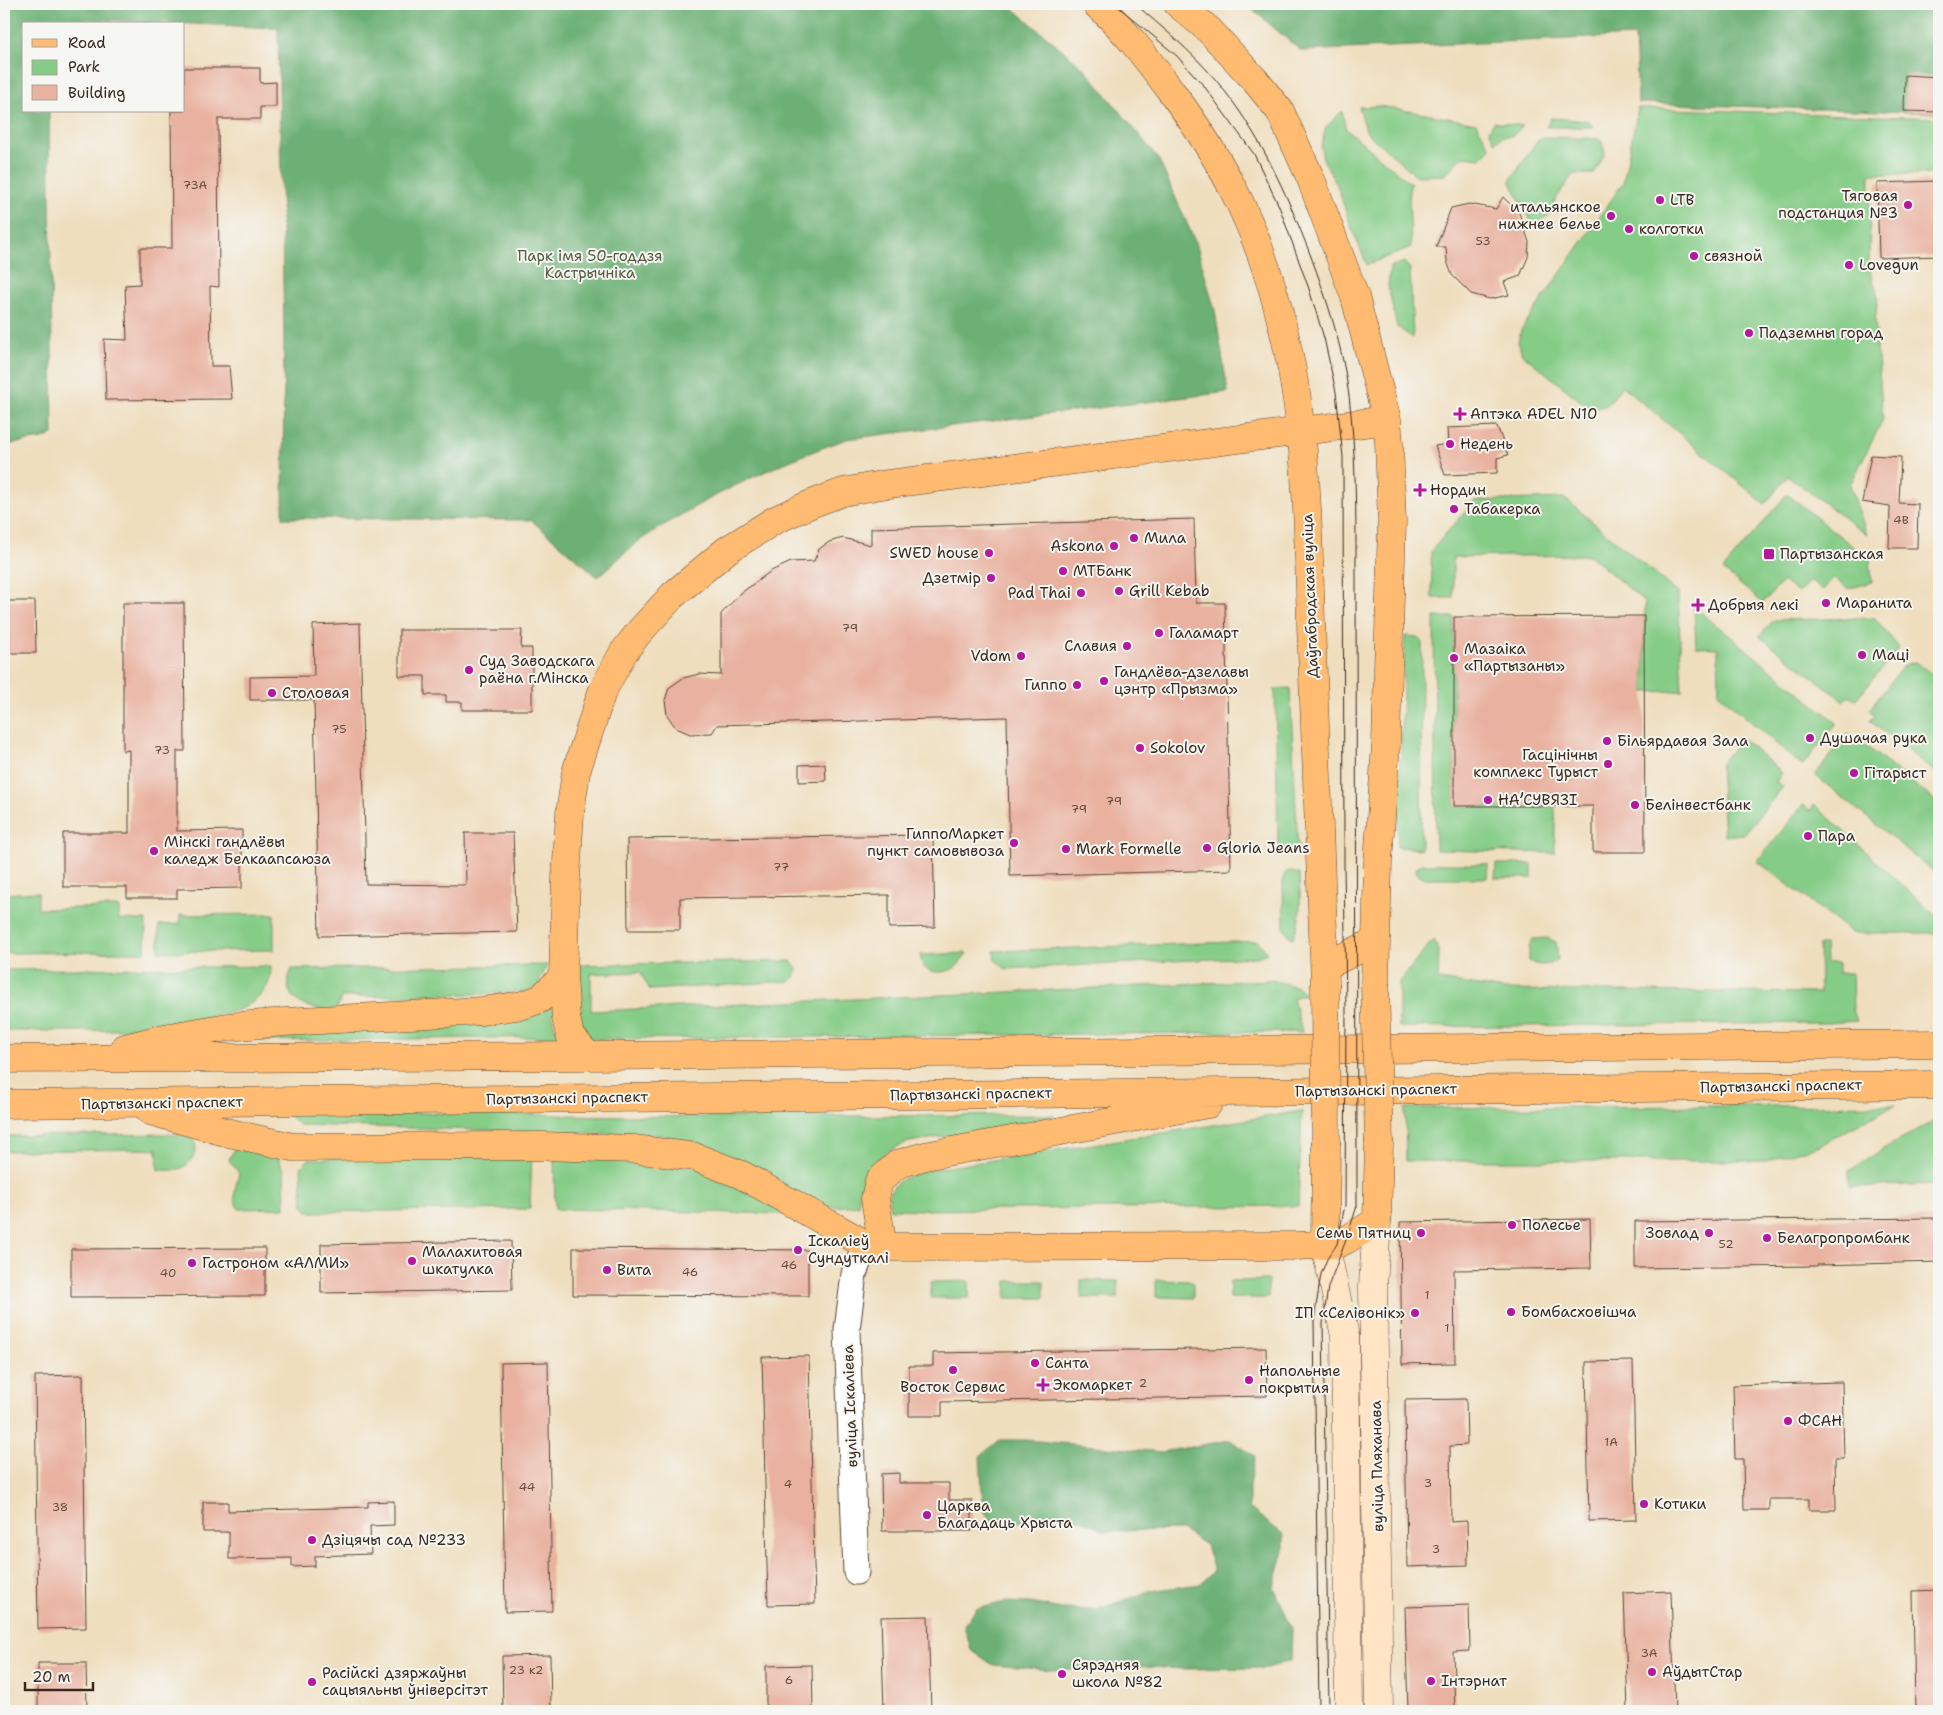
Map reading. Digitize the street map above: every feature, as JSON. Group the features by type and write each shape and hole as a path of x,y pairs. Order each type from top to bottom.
{"main road":[{"name":"Даўгабродская вуліца","path":"1096,4 1142,52 1186,112 1232,187 1255,239 1274,296 1292,372 1301,431 1309,538 1325,974 1325,1245"},
{"path":"119,1103 225,1132 293,1147 542,1146 634,1149 695,1157 742,1175 874,1245 1325,1245 1346,1240 1377,1221 1379,1144 1375,983 1378,862 1386,734 1392,532 1389,443 1386,420 1351,287 1311,179 1280,111 1254,78 1209,30 1178,4"},
{"path":"588,1056 570,1034 566,1018 563,977 566,878 576,772 602,692 623,653 673,595 727,550 775,520 843,492 882,485 1386,420"},
{"path":"1325,974 1376,941"},
{"path":"88,1058 164,1038 228,1027 482,1011 523,1005 540,998 563,977"},
{"path":"4,1059 588,1056 1939,1044"},
{"name":"Партызанскі праспект","path":"4,1104 1939,1085"},
{"path":"874,1245 875,1199 879,1181 898,1164 925,1156 1282,1091"},
{"name":"вуліца Пляханава","path":"1377,1221 1373,1286 1379,1711"},
{"name":"вуліца Пляханава","path":"1325,1245 1345,1336 1349,1711"}],"street":[{"name":"вуліца Іскаліева","path":"856,1572 847,1330 854,1274 874,1245"}],"green space":[{"name":"Парк імя 50-годдзя Кастрычніка","path":"4,4 1008,4 1085,69 1158,158 1197,246 1215,311 1228,392 847,439 770,469 696,506 641,539 598,577 531,520 283,518 284,332 278,28 185,24 185,22 87,19 81,22 22,22 22,112 49,112 53,434 43,439 4,445"},
{"path":"1246,4 1939,4 1939,113 1638,103 1635,36 1301,51"},
{"path":"1380,106 1476,123 1490,148 1481,158 1462,156 1445,175 1417,176 1367,133 1359,107"},
{"path":"1638,108 1939,118 1939,174 1870,174 1869,267 1878,297 1875,321 1883,419 1850,485 1867,535 1788,476 1765,504 1622,386 1605,406 1588,407 1522,354 1518,342 1521,330 1623,183"},
{"path":"1342,111 1346,129 1411,184 1409,191 1411,247 1367,265 1350,224 1337,185 1323,159 1321,147 1326,127"},
{"path":"1551,118 1588,121 1593,127 1546,127"},
{"path":"1494,122 1523,126 1512,136 1504,136 1495,142 1489,130"},
{"path":"1545,137 1601,139 1605,153 1594,174 1573,174 1554,202 1554,211 1534,226 1510,181 1537,141"},
{"path":"1404,262 1410,269 1413,338 1397,327 1388,286 1390,267"},
{"path":"1787,494 1870,560 1872,582 1848,589 1833,578 1823,590 1810,580 1798,593 1783,581 1763,603 1723,570"},
{"path":"1564,498 1678,593 1682,691 1644,692 1645,602 1589,555 1453,557 1453,598 1432,598 1431,551 1474,501"},
{"path":"1694,607 1837,723 1802,766 1719,694 1718,648 1696,647"},
{"path":"1434,617 1454,617 1454,806 1555,806 1555,853 1436,850"},
{"path":"1875,618 1899,648 1855,700 1849,695 1844,701 1759,636 1774,620"},
{"path":"1405,636 1418,637 1422,643 1421,849 1397,847"},
{"path":"1915,662 1939,679 1939,775 1870,721 1875,715 1869,710 1904,665"},
{"path":"1290,688 1298,850 1284,851 1278,843 1275,689"},
{"path":"1849,733 1939,804 1939,876 1815,775"},
{"path":"1742,738 1782,773 1776,782 1783,787 1744,834 1724,836 1720,764"},
{"path":"1814,804 1939,919 1939,933 1852,933 1757,861 1803,805 1811,811"},
{"path":"1422,864 1488,864 1487,878 1426,878 1416,872 1417,867"},
{"path":"1496,864 1532,864 1532,878 1495,878"},
{"path":"1289,871 1299,874 1300,891 1298,924 1292,939 1284,929 1283,879 1285,873"},
{"path":"38,892 38,909 119,907 119,920 146,920 145,952 4,953 4,894"},
{"path":"274,914 274,950 159,952 159,925 180,924 180,915"},
{"path":"1548,938 1556,942 1558,959 1544,965 1529,961 1529,947 1533,939"},
{"path":"1433,940 1439,950 1438,980 1506,990 1820,993 1819,945 1825,945 1826,963 1838,963 1838,973 1852,973 1853,1010 1857,1021 1827,1023 1399,1027 1399,982"},
{"path":"1258,941 1267,953 1257,957 1006,969 995,960 994,951"},
{"path":"967,953 954,968 940,972 926,969 922,965 920,955"},
{"path":"791,961 796,966 797,971 796,976 791,981 650,990 640,972 591,974 591,1011 1271,980 1298,987 1304,994 1293,998 1302,1032 598,1039 586,1037 570,1002 573,965"},
{"path":"547,965 538,985 528,991 341,997 338,1007 326,1010 306,1006 299,1002 293,998 288,986 292,969"},
{"path":"271,966 270,979 262,994 247,1006 232,1012 165,1026 138,1029 4,1031 4,970"},
{"path":"555,1000 553,1019 560,1037 263,1041 265,1036"},
{"path":"1895,1105 1818,1146 1766,1161 1406,1161 1405,1108"},
{"path":"284,1111 697,1117 1054,1115 1051,1120 909,1142 898,1146 873,1165 863,1182 858,1205 838,1207 817,1204 728,1156 691,1142 659,1135 299,1125"},
{"path":"1302,1111 1298,1206 890,1209 889,1200 891,1192 899,1181 913,1174 929,1170"},
{"path":"1939,1118 1939,1184 1849,1187 1849,1171 1883,1149"},
{"path":"169,1134 187,1136 195,1144 196,1149 193,1158 179,1169 158,1170 157,1149 4,1151 4,1136"},
{"path":"237,1143 277,1155 284,1172 285,1208 239,1209 235,1196 239,1173 229,1160"},
{"path":"532,1154 530,1209 309,1212 303,1206 301,1167 309,1159"},
{"path":"554,1155 695,1167 739,1186 785,1214 555,1209"},
{"path":"1081,1280 1118,1281 1118,1298 1081,1298"},
{"path":"1156,1280 1193,1281 1193,1298 1156,1297"},
{"path":"1268,1280 1268,1298 1230,1298 1230,1281"},
{"path":"969,1281 969,1298 931,1298 931,1282"},
{"path":"1007,1281 1044,1281 1044,1298 1006,1298"},
{"path":"1000,1440 1026,1440 1162,1452 1230,1440 1255,1456 1249,1485 1249,1508 1284,1535 1284,1550 1274,1587 1292,1628 1291,1661 1267,1668 1183,1669 1134,1666 1051,1670 993,1665 971,1650 964,1625 976,1609 1005,1602 1030,1603 1062,1609 1096,1610 1150,1591 1200,1584 1214,1571 1206,1545 1181,1530 1104,1531 1086,1522 1068,1517 993,1525 983,1509 980,1456"}],"building":[{"path":"185,68 260,68 260,83 276,82 276,107 260,107 260,119 218,119 219,287 210,286 211,366 229,366 232,399 106,400 104,339 127,340 125,285 140,284 140,248 172,248 171,112 185,112"},
{"path":"1905,75 1939,77 1939,112 1904,111"},
{"name":"Тяговая подстанция №3","path":"1938,181 1939,256 1879,258 1877,183"},
{"path":"1503,197 1519,213 1529,242 1528,257 1520,276 1504,282 1509,295 1490,299 1471,294 1452,275 1447,261 1446,247 1436,247 1451,208 1469,204 1496,209"},
{"path":"1497,426 1508,455 1497,458 1497,473 1445,475 1435,446 1448,444 1447,428"},
{"path":"1871,455 1901,457 1899,503 1918,504 1917,548 1889,548 1890,506 1862,502"},
{"name":"Гандлёва-дзелавы цэнтр «Прызма»","path":"1194,519 1196,603 1225,603 1231,870 1010,876 1007,717 717,725 712,733 690,734 676,728 667,715 665,700 669,688 683,678 699,674 721,675 721,614 741,593 771,571 791,562 814,561 819,549 829,542 843,538 871,545 871,528"},
{"path":"4,601 35,601 36,653 4,653"},
{"path":"123,603 184,603 185,751 177,751 177,831 242,830 242,888 177,889 177,898 127,898 127,887 63,887 63,833 129,833 129,750 123,751"},
{"path":"1644,616 1645,852 1593,852 1593,806 1454,806 1454,617"},
{"path":"360,623 366,884 466,885 465,833 513,833 517,932 319,936 314,700 250,700 250,677 314,676 313,625"},
{"path":"399,630 522,630 521,648 532,648 532,710 462,710 462,702 446,702 446,695 425,695 425,676 399,676"},
{"path":"825,764 826,781 799,782 799,765"},
{"path":"933,835 935,927 889,928 889,895 680,898 680,930 628,930 627,839"},
{"path":"1939,1218 1939,1262 1817,1266 1635,1268 1635,1221"},
{"path":"1590,1219 1591,1268 1454,1270 1455,1363 1402,1364 1400,1222"},
{"path":"511,1241 512,1290 321,1293 321,1244"},
{"path":"265,1248 265,1296 71,1297 71,1249"},
{"path":"573,1248 808,1250 808,1296 573,1295"},
{"path":"1266,1348 1267,1396 942,1402 942,1416 909,1416 909,1366 933,1366 933,1353"},
{"path":"809,1356 815,1604 768,1605 762,1357"},
{"path":"1633,1361 1636,1520 1589,1521 1586,1362"},
{"path":"548,1362 552,1611 505,1612 501,1363"},
{"path":"83,1375 86,1628 38,1629 35,1376"},
{"name":"ФСАН","path":"1842,1382 1844,1458 1835,1458 1836,1510 1809,1510 1809,1499 1769,1499 1769,1510 1744,1510 1743,1459 1735,1459 1733,1385"},
{"path":"1466,1399 1467,1445 1450,1446 1451,1522 1467,1521 1468,1565 1407,1567 1405,1400"},
{"name":"Царква Благадаць Хрыста","path":"899,1473 899,1483 949,1483 949,1500 972,1500 972,1531 882,1531 881,1474"},
{"path":"394,1501 394,1525 370,1526 371,1554 315,1556 315,1566 292,1567 292,1558 229,1559 229,1532 203,1532 203,1502 228,1502 228,1511 368,1507 368,1502"},
{"path":"1939,1590 1939,1711 1915,1711 1913,1591"},
{"path":"1671,1591 1675,1711 1628,1711 1624,1593"},
{"name":"Інтэрнат","path":"1469,1605 1470,1651 1453,1652 1455,1711 1408,1711 1405,1607"},
{"path":"928,1616 931,1711 884,1711 881,1617"},
{"path":"550,1655 551,1711 503,1711 502,1656"},
{"path":"38,1663 86,1663 87,1711 38,1711"},
{"path":"812,1665 813,1711 766,1711 766,1666"}],"tram line":[{"path":"1115,4 1177,56 1204,86 1254,154 1279,206 1309,289 1324,338 1336,392 1343,457 1346,1011 1345,1205 1337,1244 1327,1259 1321,1274 1314,1320 1319,1711"},
{"path":"1135,4 1176,40 1215,79 1231,99 1258,141 1281,185 1316,271 1339,342 1349,396 1356,523 1357,1206 1328,1287 1323,1324 1329,1711"}],"place":[{"name":"LTB","path":"1660,200"},
{"name":"Тяговая подстанция №3","path":"1908,205"},
{"name":"итальянское нижнее белье","path":"1611,216"},
{"name":"колготки","path":"1629,229"},
{"name":"связной","path":"1694,256"},
{"name":"Lovegun","path":"1849,265"},
{"name":"Падземны горад","path":"1749,333"},
{"name":"Аптэка ADEL N10","path":"1460,414"},
{"name":"Недень","path":"1450,444"},
{"name":"Нордин","path":"1420,490"},
{"name":"Табакерка","path":"1454,509"},
{"name":"Мила","path":"1134,538"},
{"name":"Askona","path":"1114,546"},
{"name":"SWED house","path":"989,553"},
{"name":"Партызанская","path":"1769,554"},
{"name":"МТБанк","path":"1063,571"},
{"name":"Дзетмір","path":"991,578"},
{"name":"Grill Kebab","path":"1119,591"},
{"name":"Pad Thai","path":"1081,593"},
{"name":"Маранита","path":"1826,603"},
{"name":"Добрыя лекі","path":"1698,605"},
{"name":"Галамарт","path":"1159,633"},
{"name":"Славия","path":"1127,646"},
{"name":"Маці","path":"1862,655"},
{"name":"Vdom","path":"1021,656"},
{"name":"Мазаіка «Партызаны»","path":"1454,658"},
{"name":"Суд Заводскага раёна г.Мінска","path":"469,670"},
{"name":"Гандлёва-дзелавы цэнтр «Прызма»","path":"1104,681"},
{"name":"Гиппо","path":"1077,685"},
{"name":"Столовая","path":"272,693"},
{"name":"Душачая рука","path":"1810,738"},
{"name":"Більярдавая Зала","path":"1607,741"},
{"name":"Sokolov","path":"1140,748"},
{"name":"Гасцінічны комплекс Турыст","path":"1608,764"},
{"name":"Гітарыст","path":"1854,773"},
{"name":"НАʼСУВЯЗІ","path":"1488,800"},
{"name":"Белінвестбанк","path":"1635,805"},
{"name":"Пара","path":"1808,836"},
{"name":"ГиппоМаркет пункт самовывоза","path":"1014,843"},
{"name":"Gloria Jeans","path":"1207,848"},
{"name":"Mark Formelle","path":"1066,849"},
{"name":"Мінскі гандлёвы каледж Белкаапсаюза","path":"154,851"},
{"name":"Полесье","path":"1512,1225"},
{"name":"Семь Пятниц","path":"1421,1233"},
{"name":"Зовлад","path":"1709,1233"},
{"name":"Белагропромбанк","path":"1767,1238"},
{"name":"Іскаліеў Сундуткалі","path":"798,1250"},
{"name":"Малахитовая шкатулка","path":"412,1261"},
{"name":"Гастроном «АЛМИ»","path":"192,1263"},
{"name":"Вита","path":"607,1270"},
{"name":"Бомбасховішча","path":"1511,1312"},
{"name":"ІП «Селівонік»","path":"1415,1313"},
{"name":"Санта","path":"1035,1363"},
{"name":"Восток Сервис","path":"953,1370"},
{"name":"Напольные покрытия","path":"1249,1380"},
{"name":"Экомаркет","path":"1043,1385"},
{"name":"ФСАН","path":"1788,1421"},
{"name":"Котики","path":"1644,1504"},
{"name":"Царква Благадаць Хрыста","path":"927,1515"},
{"name":"Дзіцячы сад №233","path":"312,1540"},
{"name":"АўдытСтар","path":"1652,1672"},
{"name":"Сярэдняя школа №82","path":"1062,1674"},
{"name":"Інтэрнат","path":"1431,1681"},
{"name":"Расійскі дзяржаўны сацыяльны ўніверсітэт","path":"312,1682"}]}
